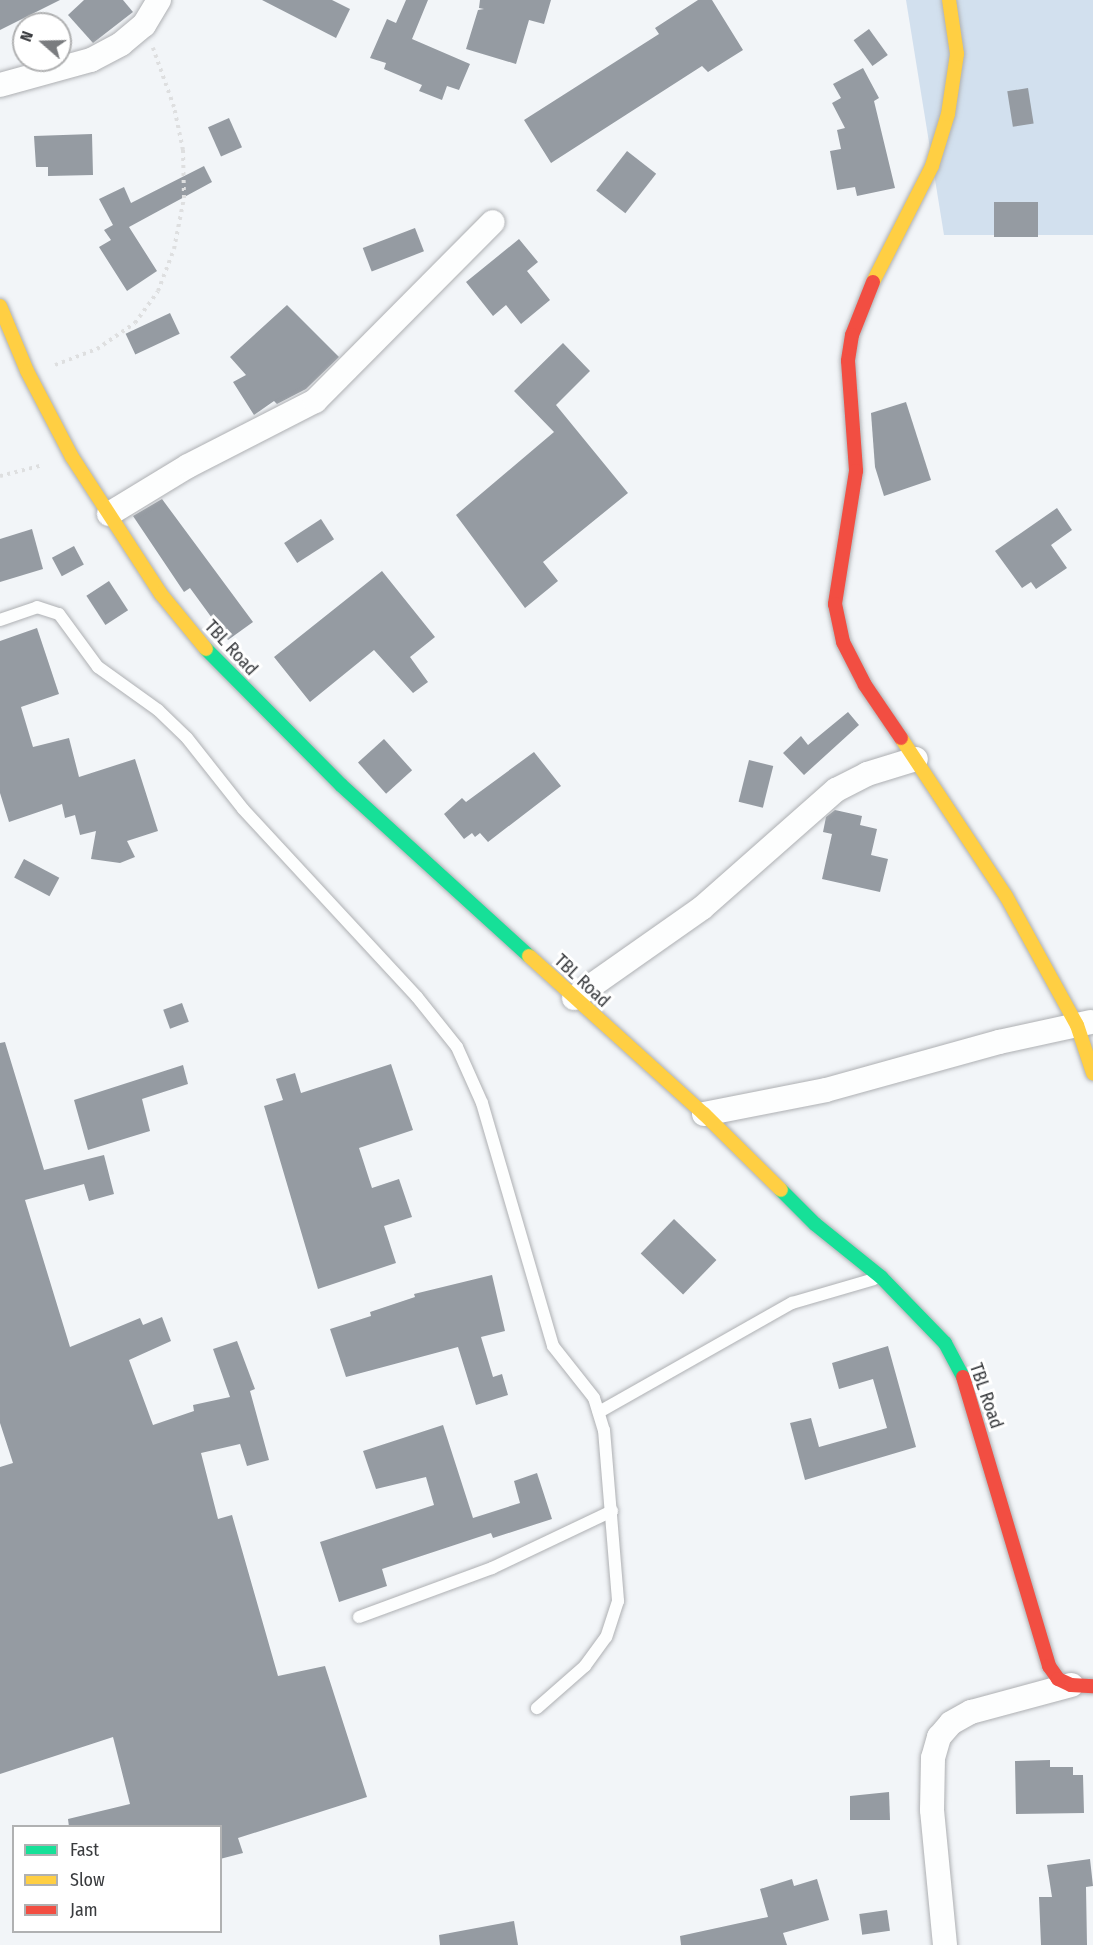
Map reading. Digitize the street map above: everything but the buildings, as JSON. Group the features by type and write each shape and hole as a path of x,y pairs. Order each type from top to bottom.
{"street":[{"path":"0,85 91,60 121,44 144,25 159,0"},
{"path":"949,0 957,54 948,114 932,166 905,223 870,284 852,335 848,371 856,471 835,604 843,642 865,685 1006,896 1085,1023 1093,1073"},
{"path":"109,514 197,461 315,400 493,222"},
{"name":"TBL Road","path":"0,306 27,372 72,457 161,594 220,666 341,785 704,1114 815,1224 881,1277 926,1320 963,1375 1039,1641 1058,1679 1082,1685"},
{"path":"574,998 702,908 836,789 867,774 916,759"},
{"path":"704,1114 826,1090 934,1058 1085,1023"},
{"path":"945,1945 932,1810 933,1758 939,1737 951,1723 971,1712 1082,1685"}],"lane":[{"path":"0,620 37,608 59,614 98,667 158,710 187,738 243,808 417,997 457,1047 482,1102 553,1346 594,1398 604,1430 618,1601 606,1637 585,1666 537,1708"},
{"path":"598,1412 792,1303 831,1288 881,1277"},
{"path":"359,1617 492,1568 612,1511"}],"path":[{"path":"27,372 67,362 97,350 135,322 158,291 174,249 184,198 183,150 174,107 144,25"},
{"path":"0,476 72,457"}],"shaded area":[{"path":"906,0 1093,0 1093,235 944,235"}],"traffic: fast":[{"path":"206,649 341,785 529,956"},
{"path":"781,1190 815,1224 881,1277 945,1343 963,1377"}],"traffic: slow":[{"path":"873,282 932,166 948,114 957,54 949,0"},
{"path":"0,306 27,371 72,457 161,594 206,649"},
{"path":"901,738 1006,896 1077,1025 1093,1073"},
{"path":"529,956 704,1114 781,1190"}],"traffic: jam":[{"path":"873,282 852,335 848,361 856,471 835,604 843,642 865,685 901,738"},
{"path":"963,1377 1049,1666 1058,1679 1071,1685 1093,1686"}]}
